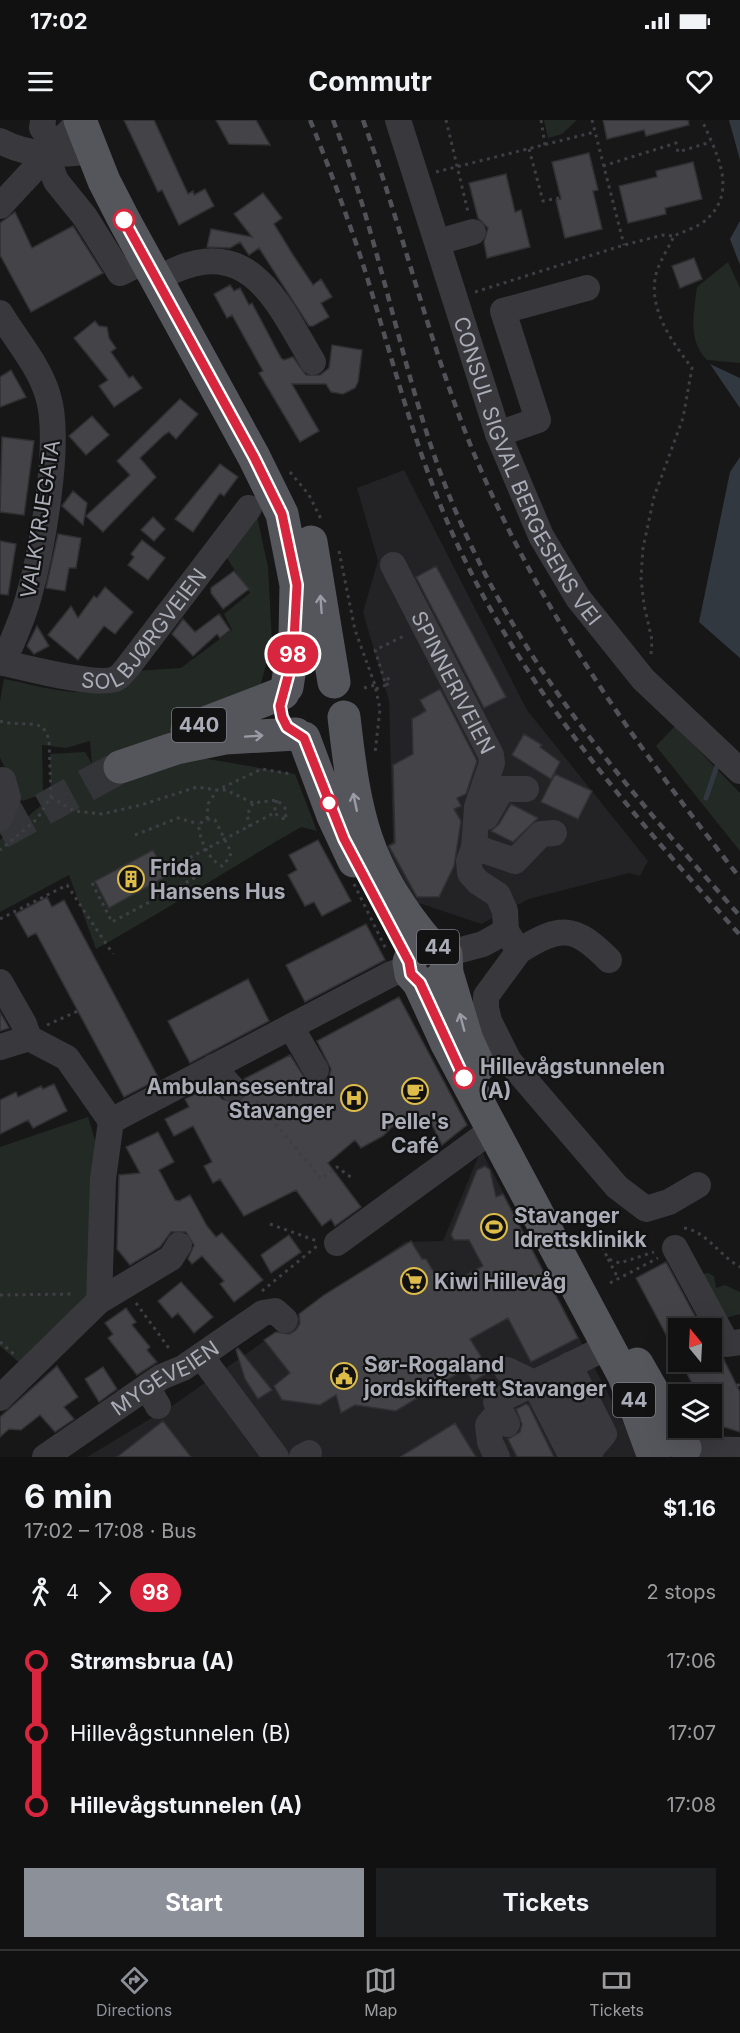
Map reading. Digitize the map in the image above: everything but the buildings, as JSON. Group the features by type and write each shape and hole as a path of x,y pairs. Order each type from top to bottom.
{"main road":[{"name":"44","path":"80,120 104,181 160,265 271,447 302,511 316,561 322,618 349,685 343,694 351,780 369,847 477,1062 638,1365 676,1454"},
{"name":"44","path":"101,120 160,265 282,514 297,585 295,636 280,706 282,717 300,736 348,848 427,964 447,1044 631,1392 676,1454"},
{"path":"285,690 298,677 311,675 324,676 349,685"},
{"name":"440","path":"285,690 168,738 120,767 176,748 225,738 300,736"},
{"path":"300,736 317,739 329,734 344,717"}],"street":[{"path":"0,206 80,120"},
{"name":"CONSUL SIGVAL BERGESENS VEI","path":"398,120 498,435 541,536 578,598 650,687 740,771"},
{"path":"36,123 48,136 46,154 56,181 85,217 120,273 160,265 215,259 228,261 245,268 273,298 313,362"},
{"path":"0,141 27,153 92,151"},
{"path":"438,242 473,232"},
{"path":"498,435 538,420 502,311 587,288"},
{"name":"VALKYRJEGATA","path":"1,320 42,380 52,410 54,429 52,462 28,599 3,663"},
{"name":"SOLBJØRGVEIEN","path":"3,663 104,682 117,678 128,668 249,508"},
{"name":"SPINNERIVEIEN","path":"393,565 491,755 492,763 477,807 475,838 469,861 470,873 478,882 498,895 505,911 512,941"},
{"path":"0,818 9,798 3,780"},
{"path":"526,789 502,789 475,838 515,861 542,834 554,832"},
{"path":"111,1121 391,974 483,944 571,933 582,935 609,960"},
{"path":"512,941 486,996 489,1021 509,1061 617,1187 646,1209 669,1202 698,1185"},
{"path":"0,982 24,1024 67,1058 111,1121 104,1162 98,1298"},
{"path":"291,1027 316,1070"},
{"path":"0,1047 34,1033"},
{"path":"213,1068 233,1089"},
{"path":"337,1244 492,1130"},
{"path":"0,1398 98,1298 124,1287 171,1258 178,1245"},
{"path":"675,1248 727,1344 740,1342"},
{"name":"MYGEVEIEN","path":"45,1457 152,1396 201,1356 263,1313 275,1311 285,1320"},
{"path":"497,1457 490,1442 488,1425 494,1418 505,1420 496,1402 607,1347"},
{"path":"201,1356 276,1457"},
{"path":"507,1370 551,1374 604,1434 583,1455 551,1374"},
{"path":"676,1454 740,1450"}],"path":[{"path":"446,120 473,232"},
{"path":"542,120 545,145"},
{"path":"592,120 624,245"},
{"path":"468,294 624,245 663,235 674,236 706,220 718,206 723,180 722,163 702,120"},
{"path":"430,173 595,132"},
{"path":"603,166 676,143 678,152 711,142"},
{"path":"529,149 543,201 559,198"},
{"path":"651,657 652,640 641,578 643,548 654,497 683,418 692,368 675,346 656,308 655,278 674,236"},
{"path":"386,685 375,650 424,626"},
{"path":"376,689 390,683 387,676"},
{"path":"349,685 375,685 380,709 374,760"},
{"path":"0,721 11,725 32,722 43,727 49,739 51,797 37,819 0,850"},
{"path":"207,819 208,804 217,790 262,769 295,774"},
{"path":"51,797 74,811 102,814 197,787 226,790 253,803 277,800"},
{"path":"170,868 274,813 277,800"},
{"path":"274,813 286,820 285,808 277,800"},
{"path":"250,827 247,815 253,803"},
{"path":"135,835 161,822 178,818 200,824"},
{"path":"207,819 215,820 231,852 227,862 222,866 215,863 198,833 200,824 207,819"},
{"path":"92,883 112,922 200,875 191,857"},
{"path":"0,919 67,885 113,954"},
{"path":"34,1033 78,1011"},
{"path":"233,1089 244,1086 321,1179 337,1167 352,1178"},
{"path":"270,1224 322,1242 337,1244"},
{"path":"675,1248 667,1236 681,1227 696,1230 727,1260 740,1267"},
{"path":"596,1233 618,1278"},
{"path":"608,1259 620,1263 668,1248 675,1248"},
{"path":"610,1283 675,1248"},
{"path":"124,1287 174,1356"},
{"path":"0,1295 98,1298"}],"shaded area":[{"path":"544,120 577,120 562,134 548,138"},
{"path":"729,120 740,120 740,160"},
{"path":"740,221 740,265 730,239"},
{"path":"728,262 740,288 740,363 707,360 694,335 697,287"},
{"path":"710,364 740,378 740,408"},
{"path":"740,457 740,658 699,622 730,472"},
{"path":"404,470 527,710 648,861 640,876 629,873 529,899 481,924 416,902 386,847 393,841 389,701 363,612 378,561 357,488"},
{"path":"256,512 268,567 272,643 260,687 111,761 202,758 295,774 317,831 301,827 96,949 69,875 0,912 0,840 51,797 50,754 85,752 92,764 90,741 66,748 42,745 43,794 22,801 0,758 0,701 4,679 55,690 90,692 122,683 134,671 181,668 232,630 224,614 250,593 225,555"},
{"path":"675,726 740,793 740,851 656,746"},
{"path":"88,1117 99,1153 85,1307 23,1366 0,1346 0,1147"},
{"path":"481,1150 641,1457 87,1457 175,1404 405,1242 443,1241"},
{"path":"708,1273 714,1276 716,1288 725,1285 740,1292 740,1314 725,1318 703,1274"}],"waterway":[{"path":"706,798 717,766"}],"tunnel":[{"path":"0,833 120,767"}],"railway":[{"path":"310,120 359,252 401,391 436,494 477,585 508,639 578,743 657,840 740,935"},
{"path":"333,120 363,206 411,382 439,469 466,534 496,595 530,652 567,707 607,760 740,916"},
{"path":"363,120 450,389 484,477 509,531 537,584 599,685 703,831 740,878"}],"bus line":[{"name":"98","path":"124,220 269,484 282,514 297,585 293,658 280,706 282,717 287,727 304,738 333,816 356,865 409,962 411,974 420,983 429,1007 464,1078"}],"place":[{"name":"Frida Hansens Hus","path":"131,879"},
{"name":"Hillevågstunnelen (A)","path":"464,1078"},
{"name":"Pelle's Café","path":"415,1091"},
{"name":"Ambulansesentral Stavanger","path":"354,1098"},
{"name":"Stavanger Idrettsklinikk","path":"494,1227"},
{"name":"Kiwi Hillevåg","path":"414,1281"},
{"name":"Sør-Rogaland jordskifterett Stavanger","path":"344,1376"}]}
